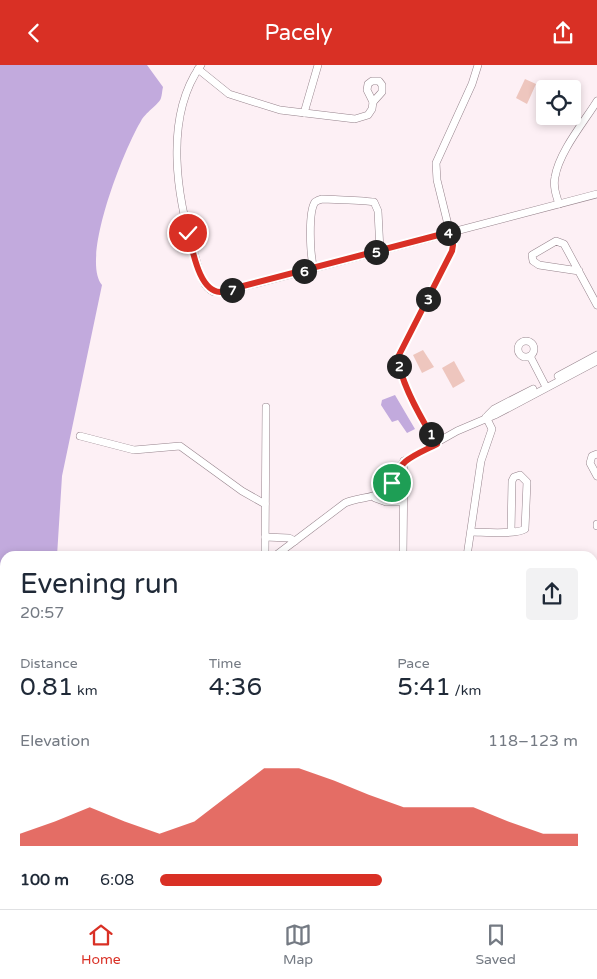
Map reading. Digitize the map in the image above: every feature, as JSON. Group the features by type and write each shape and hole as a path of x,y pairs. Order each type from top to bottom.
{"street":[{"path":"304,113 318,65"},
{"path":"437,444 404,381 399,368 398,357 452,251 453,245 436,178 436,163 472,84 478,65"},
{"path":"372,103 370,113 357,119 272,108 229,94 199,67 187,91 181,113 177,163 185,222 203,282 211,290 222,292 597,194"},
{"path":"559,204 554,187 557,170 568,147 597,101"},
{"path":"314,269 311,257 311,210 315,202 321,199 367,200 374,202 378,211 380,251"},
{"path":"579,271 539,265 533,261 532,255 556,241 564,244 579,271 597,305"},
{"path":"545,385 597,355"},
{"path":"530,356 545,385"},
{"path":"375,498 392,483 395,473 404,461 486,417 494,409 597,361"},
{"path":"265,551 266,407"},
{"path":"468,551 481,461 492,429 486,417"},
{"path":"80,436 134,450 180,446 242,491 265,504"},
{"path":"597,454 592,456 590,463 597,476"},
{"path":"404,461 404,551"},
{"path":"470,532 511,532 524,531 527,525 527,482 520,475 514,477 512,481 511,532"},
{"path":"282,551 345,503 352,500 375,498 386,502 404,502"},
{"path":"265,537 289,537 295,541"}],"shaded area":[{"path":"0,65 147,65 163,87 160,100 143,118 125,155 115,178 100,229 96,252 97,272 102,285 62,476 57,551 0,551"},
{"path":"525,79 536,84 527,104 516,98"},
{"path":"423,350 434,367 422,373 413,355"},
{"path":"454,361 465,381 453,388 442,368"},
{"path":"395,395 415,429 407,433 398,420 392,422 381,405 382,400"}],"route":[{"path":"188,233 203,282 214,292 220,292 450,232 453,245 452,251 398,357 399,368 404,381 437,444 404,461 395,473 392,483"}]}
